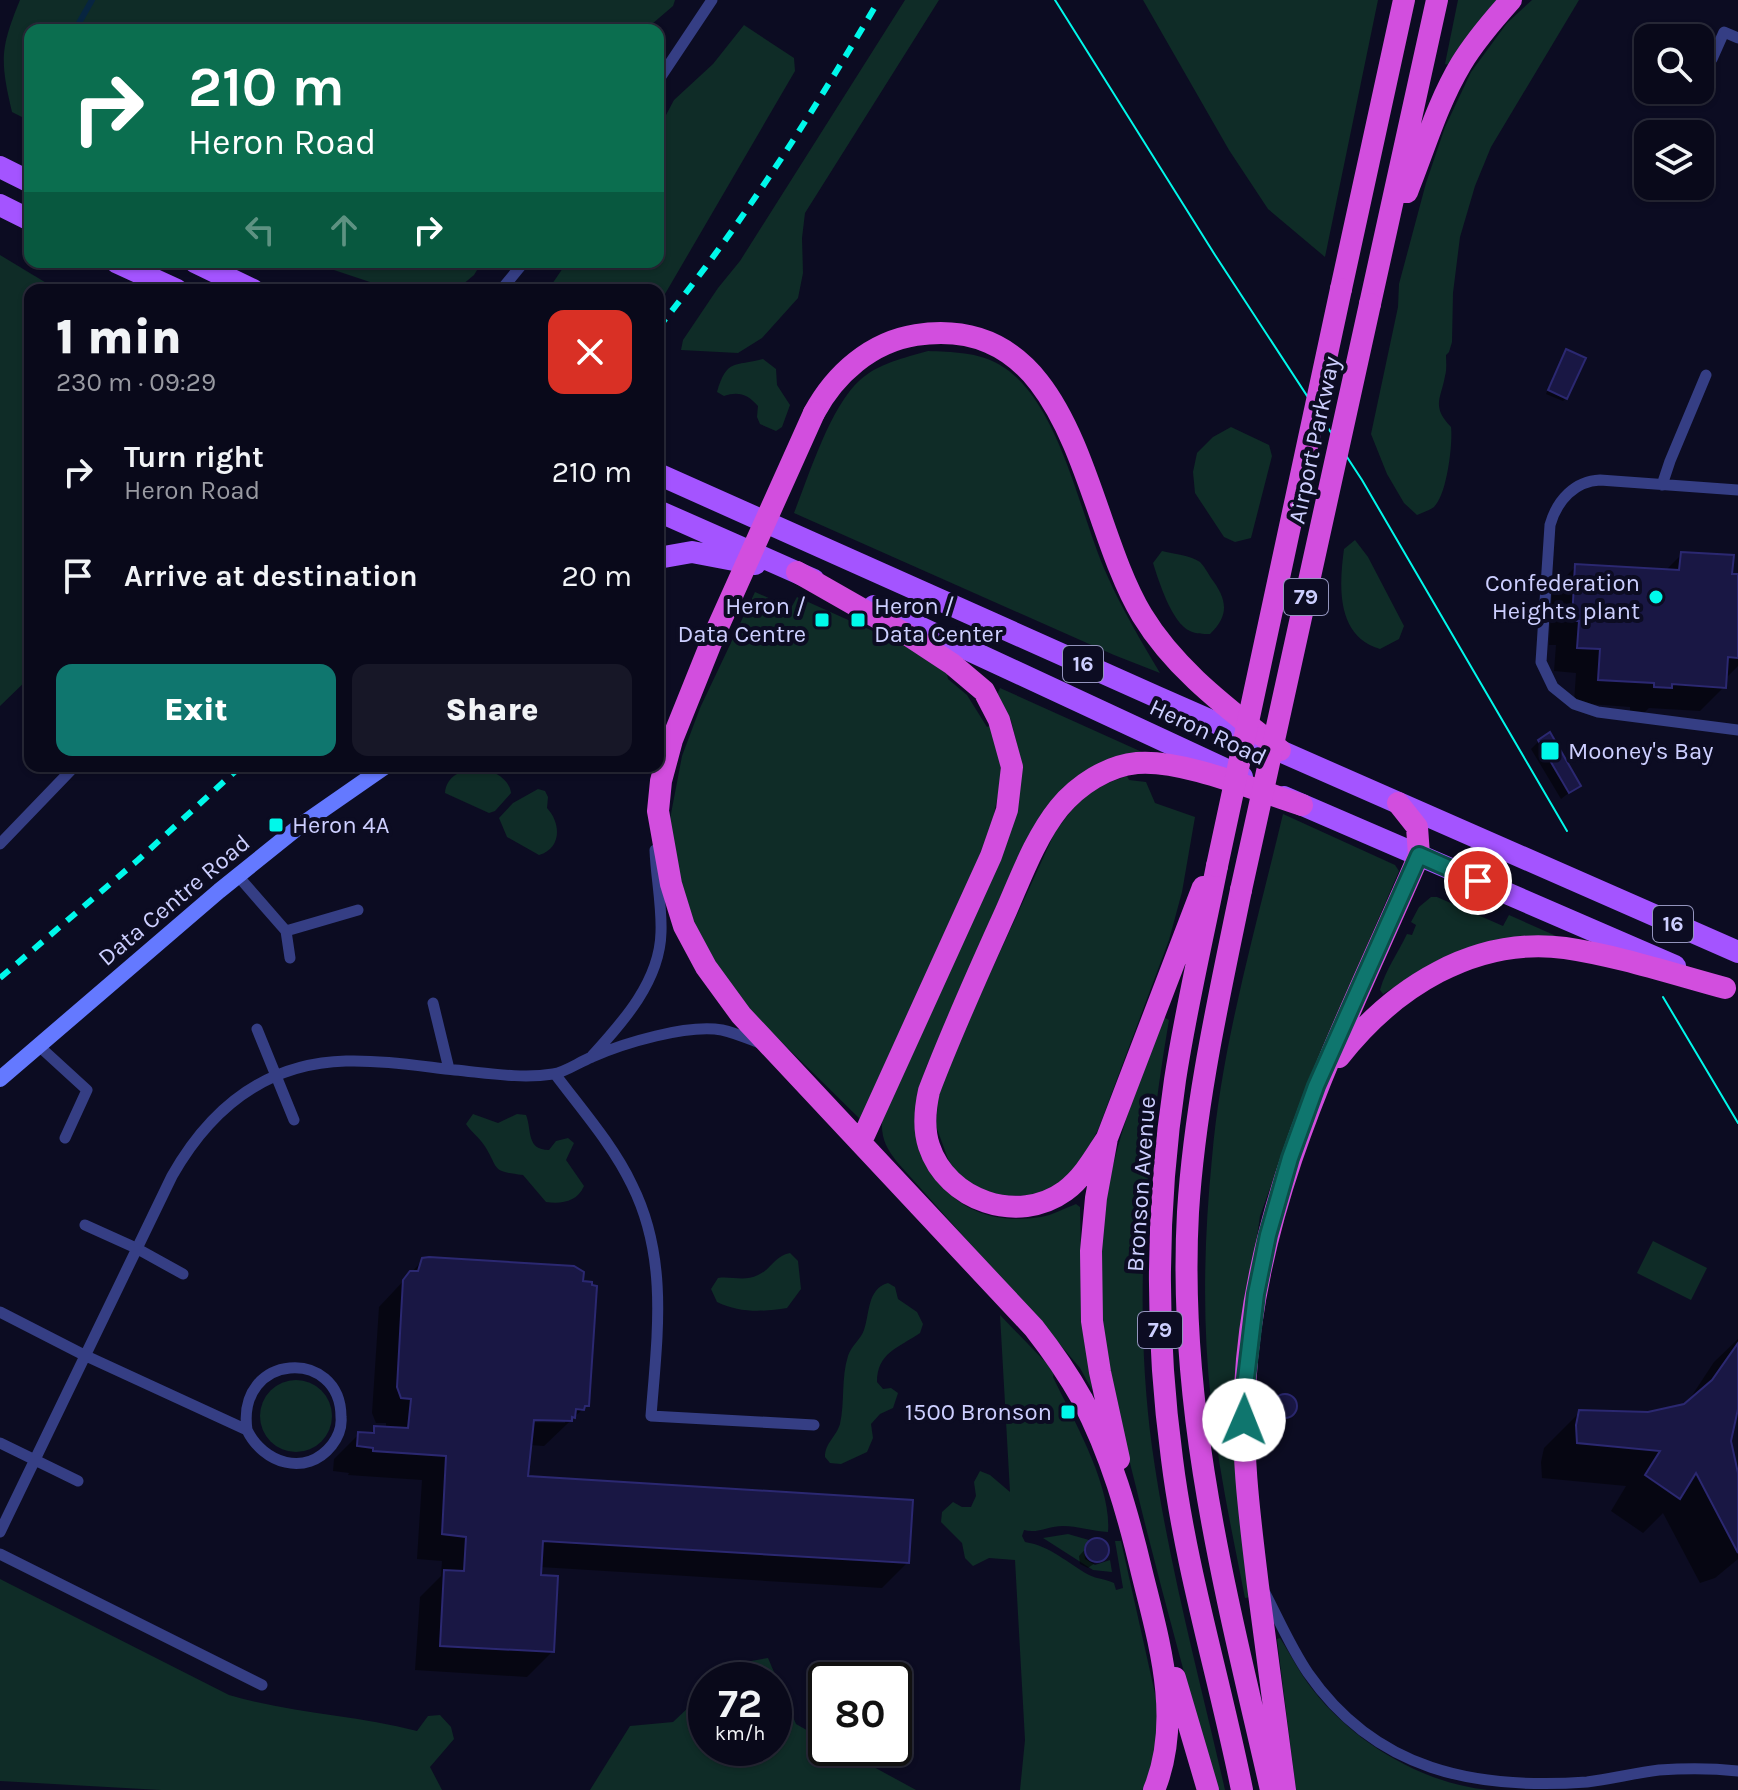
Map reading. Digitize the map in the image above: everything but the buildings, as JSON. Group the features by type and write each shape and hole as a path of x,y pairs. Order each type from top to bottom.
{"highway":[{"name":"Airport Parkway","path":"1217,866 1404,0"},
{"name":"Airport Parkway","path":"1241,890 1437,0"},
{"path":"1380,260 1436,116 1460,66 1511,0"},
{"path":"664,770 672,740 713,638 824,395 852,364 886,343 904,337 947,333 968,336 1008,352 1037,377 1060,411 1116,564 1142,616 1188,673 1280,750"},
{"path":"797,572 911,637 969,677 984,691 999,720 1012,767 1007,810 991,856 861,1142"},
{"path":"1107,1138 1088,1168 1066,1190 1039,1203 1008,1207 961,1191 940,1169 927,1143 925,1109 929,1091 1041,834 1061,806 1084,785 1112,769 1140,763 1158,763 1192,771 1302,805"},
{"path":"663,772 658,811 675,902 694,945 741,1015 1051,1350 1068,1374 1092,1421 1129,1517"},
{"path":"1285,1790 1244,1480 1245,1387 1250,1339 1268,1235 1290,1158 1316,1086 1419,855 1417,827 1398,803"},
{"path":"1154,1790 1165,1751 1166,1685 1100,1372 1091,1296 1093,1221 1107,1138 1199,893 1217,866"},
{"name":"Bronson Avenue","path":"1217,866 1170,1119 1159,1238 1160,1325 1167,1420 1179,1501 1242,1790"},
{"name":"Bronson Avenue","path":"1241,890 1199,1105 1188,1216 1187,1315 1193,1409 1205,1490 1271,1790"},
{"path":"1316,1086 1357,1034 1405,991 1450,965 1503,949 1563,948 1604,955 1732,991"},
{"path":"1154,1620 1208,1790"}],"main road":[{"path":"0,167 24,179"},
{"path":"0,205 24,217"},
{"path":"129,268 164,284"},
{"path":"207,268 241,284"},
{"name":"Heron Road","path":"664,477 1738,952"},
{"name":"Heron Road","path":"664,514 1302,805 1732,991"},
{"path":"664,557 692,552 797,572"},
{"name":"Data Centre Road","path":"0,1079 238,876 301,825 377,772"}],"lane":[{"path":"664,72 712,0"},
{"path":"1714,54 1724,32 1738,38"},
{"path":"506,284 519,268"},
{"path":"1662,485 1706,375"},
{"path":"1738,490 1587,481 1569,493 1557,507 1550,525 1541,662 1553,687 1574,704 1601,713 1738,730"},
{"path":"0,844 69,772"},
{"path":"592,1057 635,1005 660,946 662,929 655,852 658,811"},
{"path":"238,876 286,931 290,958"},
{"path":"286,931 358,910"},
{"path":"433,1003 449,1069"},
{"path":"257,1029 294,1120"},
{"path":"0,1532 172,1176 199,1134 235,1099 275,1076 295,1069 344,1061 498,1074 555,1074 592,1057 673,1032 693,1029 722,1030 774,1049"},
{"path":"40,1047 87,1090 65,1138"},
{"path":"555,1074 620,1163 649,1228 660,1300 651,1416 814,1425"},
{"path":"85,1225 183,1274"},
{"path":"0,1312 84,1355 247,1430 253,1443 263,1453 289,1464 317,1458 337,1438 342,1423 341,1407 336,1392 326,1379 297,1367 281,1369 266,1375 247,1400 247,1430"},
{"path":"0,1443 78,1481"},
{"path":"0,1554 262,1685"},
{"path":"1257,1578 1296,1653 1323,1693 1355,1724 1389,1748 1426,1767 1489,1783 1586,1786 1657,1770 1708,1768 1738,1771"}],"green space":[{"path":"20,0 675,0 673,6 652,24 24,24 24,118 12,112 5,79 4,55"},
{"path":"905,0 939,0 805,213 803,273 798,298 762,338 738,353 681,350 683,340 740,261"},
{"path":"1143,0 1378,0 1325,257 1268,209 1229,150"},
{"path":"1458,0 1501,0 1452,66 1445,64"},
{"path":"1532,0 1579,0 1491,147 1475,186 1460,237 1453,293 1452,342 1446,355 1446,373 1439,402 1441,413 1451,427 1448,468 1439,501 1417,515 1404,503 1387,474 1371,434 1398,307 1399,284 1426,183 1445,127 1471,72 1507,23"},
{"path":"744,25 794,58 795,71 664,296 664,284 552,284 563,268 664,268 664,119 674,100 713,64"},
{"path":"0,255 48,284 24,284 24,683 0,706"},
{"path":"328,268 478,268 463,284 376,284"},
{"path":"928,351 965,354 992,361 1021,382 1038,404 1066,460 1107,575 1160,673 794,513 821,442 849,392 875,369"},
{"path":"763,359 776,369 777,385 790,405 782,427 776,431 760,424 758,406 750,399 738,394 724,396 717,392 728,369"},
{"path":"1231,427 1269,445 1272,456 1251,538 1235,542 1224,537 1195,493 1193,472 1197,453 1213,437"},
{"path":"1355,540 1368,557 1404,626 1399,639 1380,649 1355,633 1344,608 1341,578 1344,549"},
{"path":"1162,551 1200,562 1216,586 1224,607 1221,620 1210,634 1190,631 1177,620 1153,563"},
{"path":"755,592 791,608 797,597 904,645 946,669 948,679 967,695 987,727 992,725 998,747 1002,776 990,833 863,1122 751,1012 700,939 685,904 670,819 682,756 700,708"},
{"path":"1000,688 1142,752 1071,782 927,1065 919,1096 918,1126 924,1154 936,1178 955,1198 979,1212 1008,1219 1041,1217 1076,1204 1080,1207 1082,1301 1092,1390 1080,1368 1051,1334 897,1162 883,1133 882,1121 1019,753 1011,720 997,695"},
{"path":"461,772 493,772 507,783 511,793 495,811 489,813 445,793 452,778"},
{"path":"1127,776 1129,780 1146,782 1155,803 1195,817 1182,892 1169,940 1098,1130 1077,1168 1067,1178 1036,1195 1001,1196 977,1188 955,1171 948,1159 936,1126 943,1076 1055,832 1085,797"},
{"path":"538,789 545,791 548,797 547,808 557,828 552,847 539,855 507,837 499,818 513,803"},
{"path":"1283,814 1395,865 1399,871 1308,1083 1260,1216 1241,1347 1251,1597 1245,1598 1221,1475 1208,1371 1205,1310 1207,1218 1224,1071 1241,985"},
{"path":"1431,897 1503,926 1509,915 1563,939 1414,975 1383,994 1380,990 1389,968 1407,934 1412,935 1416,925 1411,922 1419,907"},
{"path":"1163,1017 1169,1020 1154,1126 1144,1233 1146,1393 1166,1533 1225,1790 1216,1790 1153,1557 1115,1396 1102,1313 1102,1226 1113,1165"},
{"path":"473,1114 498,1123 517,1114 526,1115 533,1143 542,1149 549,1150 556,1141 568,1138 574,1143 566,1160 584,1186 581,1191 568,1201 546,1202 523,1175 497,1168 482,1142 466,1124"},
{"path":"1653,1241 1707,1268 1691,1300 1637,1273"},
{"path":"790,1253 798,1261 801,1289 787,1308 751,1311 717,1302 711,1289 718,1278 753,1277"},
{"path":"888,1283 895,1287 898,1299 917,1312 923,1324 920,1333 890,1352 881,1364 877,1382 883,1389 891,1388 898,1393 893,1408 880,1414 871,1424 873,1438 867,1452 841,1464 830,1463 825,1452 840,1424 848,1356 864,1330 876,1290"},
{"path":"1000,1315 1054,1371 1053,1377 1098,1474 1108,1514 1108,1532 1063,1526 1024,1530 1022,1536 1025,1542 1051,1551 1089,1575 1114,1583 1116,1590 1123,1588 1115,1541 1121,1541 1158,1707 1156,1748 1144,1790 1020,1790 1025,1740 1015,1560 989,1558 973,1566 965,1558 962,1543 941,1522 942,1512 953,1502 962,1507 971,1507 976,1496 974,1482 980,1471 990,1475 1010,1492"},
{"path":"296,1380 316,1386 326,1396 332,1416 326,1436 316,1446 296,1452 276,1446 266,1436 260,1416 266,1396 276,1386"},
{"path":"1068,1534 1089,1540 1084,1549 1085,1559 1095,1565 1110,1560 1112,1572 1093,1570 1043,1538"},
{"path":"0,1579 229,1695 417,1731 428,1716 440,1715 451,1727 454,1739 430,1767 442,1790 161,1790 0,1781"},
{"path":"1280,1638 1313,1690 1348,1727 1369,1743 1438,1779 1488,1790 1296,1790 1277,1639"},
{"path":"768,1658 770,1662 745,1662"},
{"path":"688,1708 688,1766 792,1766 792,1715 796,1724 808,1731 808,1766 872,1766 916,1790 590,1790 630,1726 673,1722"}],"waterway":[{"path":"78,24 92,0"}],"tram line":[{"path":"1055,0 1215,255 1362,480 1567,831"},
{"path":"1663,997 1738,1123"}],"railway":[{"path":"664,320 719,249 775,168 879,0"},
{"path":"0,978 138,860 234,772"}],"place":[{"name":"Confederation Heights plant","path":"1656,597"},
{"name":"Heron / Data Centre","path":"822,620"},
{"name":"Heron / Data Center","path":"858,620"},
{"name":"Mooney's Bay","path":"1550,751"},
{"name":"Heron 4A","path":"276,825"},
{"name":"1500 Bronson","path":"1068,1412"}],"route":[{"path":"1244,1420 1250,1339 1268,1235 1290,1158 1316,1086 1419,855 1478,881"}]}
